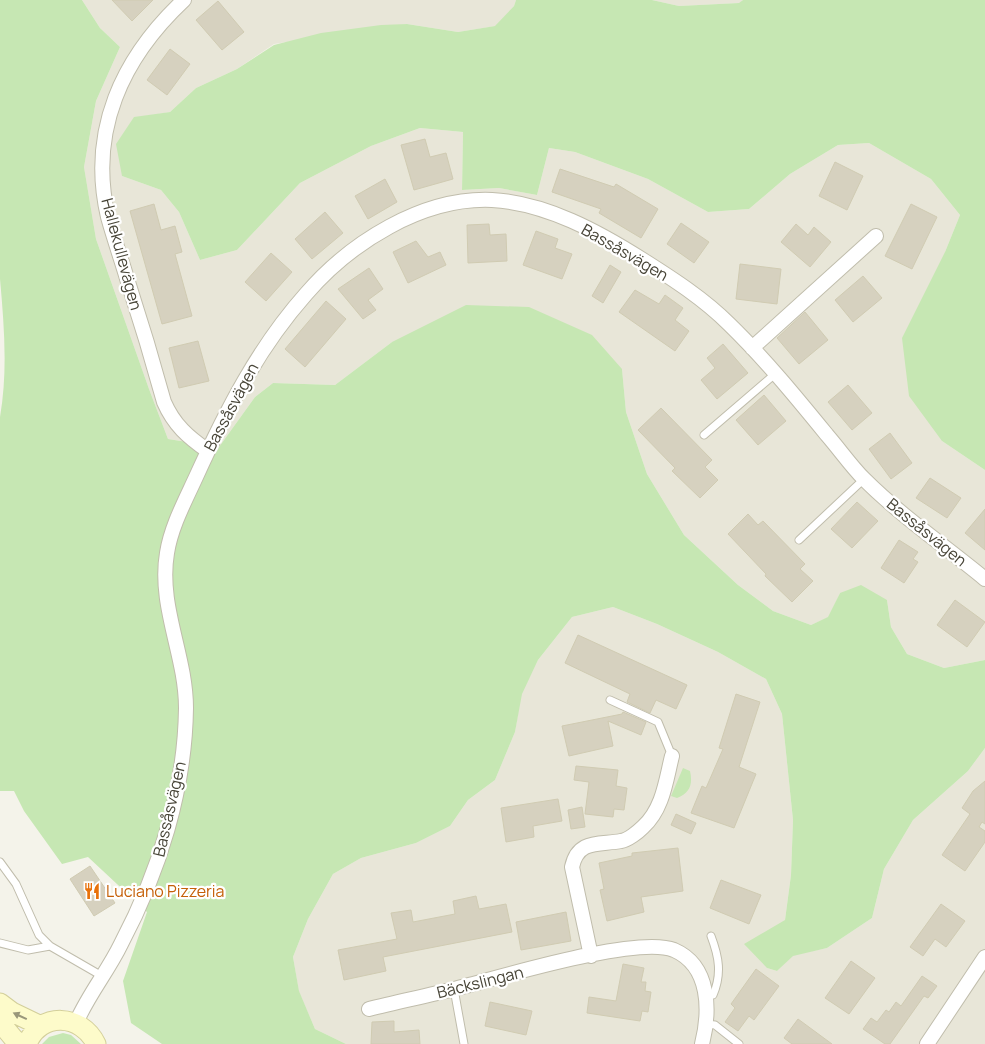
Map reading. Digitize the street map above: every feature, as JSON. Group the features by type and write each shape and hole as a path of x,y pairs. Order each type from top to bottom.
{"street":[{"name":"Hallekullevägen","path":"184,0 166,17 137,53 120,85 106,133 103,182 108,217 164,402 170,415 186,435 208,451"},
{"name":"Bassåsvägen","path":"76,1022 120,947 158,860 168,826 180,768 185,734 185,684 166,599 166,565 173,532 208,451 263,349 322,275 359,246 396,224 429,210 464,202 492,200 530,207 560,216 613,241 702,299 728,322 864,479 985,579"},
{"path":"752,348 876,236"},
{"path":"591,956 572,867 574,856 589,844 623,841 644,827 655,813 662,796 672,756"},
{"name":"Bäckslingan","path":"369,1009 518,972 591,956 653,946 674,950 688,960 702,979 706,996 706,1024 702,1044"},
{"path":"927,1044 985,958"},
{"path":"0,1003 12,1012 41,1026"},
{"path":"27,1044 34,1032 41,1026 58,1020 76,1022 88,1031 96,1044"},
{"path":"0,1022 14,1039 21,1044"}],"lane":[{"path":"704,435 775,374"},
{"path":"798,540 864,479"},
{"path":"610,700 658,722 672,756"},
{"path":"0,862 16,884 38,935 50,946 102,976"},
{"path":"706,996 713,995 720,972 718,955 711,936"},
{"path":"0,943 28,950 50,946"},
{"path":"454,989 464,1044"},
{"path":"706,1024 714,1025 739,1044"}],"shaded area":[{"path":"82,0 516,0 514,6 496,26 458,32 407,24 274,44 237,69 196,88 170,112 134,118 122,176 161,190 179,212 200,260 237,250 300,183 371,146 420,128 463,132 462,190 499,188 537,195 549,148 575,152 648,179 708,212 749,209 790,174 838,145 869,143 931,179 960,215 945,252 942,441 985,470 985,660 944,668 907,654 891,627 887,600 840,593 829,617 811,625 773,611 738,585 684,535 647,474 626,412 622,369 392,342 335,385 273,383 255,397 219,447 168,439 96,239 84,167 96,101 120,47 100,28"},
{"path":"652,0 743,0 740,3 679,6"},
{"path":"613,607 657,624 718,652 766,679 782,714 793,820 791,875 785,920 767,968 777,971 793,955 827,948 872,918 884,869 913,820 968,771 985,748 985,1044 346,1044 315,1029 299,992 293,957 308,919 333,874 361,858 416,843 450,826 468,800 495,780 515,732 521,694 538,660 572,617"}],"green space":[{"path":"0,0 82,0 100,28 120,47 96,101 84,167 96,239 168,439 219,447 255,397 273,383 335,385 392,342 466,305 529,307 592,335 622,369 626,412 647,474 684,535 738,585 773,611 811,625 828,617 840,593 861,585 887,600 891,627 907,654 944,668 985,660 985,748 968,771 913,820 884,869 872,918 827,948 793,956 777,971 767,968 744,944 785,920 791,875 793,820 782,714 766,679 718,652 657,624 613,607 572,617 538,660 522,694 515,732 495,780 468,800 450,826 416,843 361,858 333,874 308,919 293,957 299,991 315,1029 346,1044 162,1044 131,1023 123,981 147,912 88,857 62,864 24,811 14,791 0,791 0,417 5,365 0,279"},
{"path":"516,0 652,0 679,6 739,3 743,0 985,0 985,470 942,441 909,396 902,338 945,252 960,215 931,179 869,143 838,145 790,174 749,209 708,212 648,179 575,152 549,148 537,195 499,188 462,190 463,132 420,128 371,146 300,183 237,250 200,260 179,212 161,190 122,176 116,144 134,117 170,112 196,88 237,69 274,45 321,33 381,25 407,24 458,32 495,26 514,6"},
{"path":"683,768 690,771 691,784 685,794 677,798 671,796"},
{"path":"63,1033 71,1035 81,1044 42,1044 49,1037"}],"building":[{"path":"112,0 153,0 132,21"},
{"path":"218,1 244,32 222,50 196,20"},
{"path":"170,49 190,64 167,95 147,80"},
{"path":"425,139 430,157 446,153 453,179 414,190 401,145"},
{"path":"835,162 863,176 847,210 819,196"},
{"path":"560,169 614,187 616,184 658,209 641,238 599,213 601,209 552,192"},
{"path":"385,179 397,202 368,219 355,196"},
{"path":"154,204 161,230 175,226 182,252 175,254 192,316 162,324 130,211"},
{"path":"911,204 937,217 912,269 885,256"},
{"path":"325,212 343,233 312,259 295,239"},
{"path":"681,223 709,242 694,263 667,244"},
{"path":"489,224 490,235 506,234 507,261 468,263 467,225"},
{"path":"796,224 808,235 814,227 831,242 810,267 781,242"},
{"path":"536,231 558,239 555,248 572,254 562,279 523,265"},
{"path":"416,241 428,257 440,252 446,265 408,283 393,252"},
{"path":"271,253 292,272 266,301 245,282"},
{"path":"740,264 781,269 777,304 736,299"},
{"path":"610,265 621,272 603,303 592,296"},
{"path":"369,268 383,289 368,300 376,310 363,319 338,289"},
{"path":"863,276 882,298 853,322 835,300"},
{"path":"635,290 659,304 665,295 683,308 675,320 689,331 675,351 619,312"},
{"path":"326,301 346,319 305,367 285,349"},
{"path":"805,312 828,340 799,364 777,338"},
{"path":"198,341 209,381 179,388 169,348"},
{"path":"723,344 748,373 717,399 701,380 715,368 707,358"},
{"path":"848,385 872,413 852,430 828,402"},
{"path":"764,395 786,421 758,445 736,420"},
{"path":"661,408 712,460 705,467 718,480 700,498 672,471 675,468 638,430"},
{"path":"890,433 912,463 891,479 869,449"},
{"path":"930,478 961,498 947,518 916,498"},
{"path":"857,502 878,521 852,548 831,529"},
{"path":"985,509 985,550 965,533"},
{"path":"748,514 758,525 763,521 805,564 800,569 813,581 792,602 765,576 766,574 728,534"},
{"path":"899,540 918,552 913,559 918,562 904,583 881,568"},
{"path":"955,600 985,622 967,647 937,625"},
{"path":"578,635 687,685 676,709 656,700 650,713 627,702 630,694 565,663"},
{"path":"736,694 760,702 739,767 756,774 734,828 691,813 702,786 706,788 723,749 719,748"},
{"path":"623,712 646,722 641,735 608,721 613,746 569,756 562,726 622,714"},
{"path":"576,766 618,770 616,786 627,788 624,810 614,809 613,817 585,814 589,782 574,780"},
{"path":"985,781 985,824 982,822 979,827 985,831 985,842 965,871 942,855 970,814 962,808 973,791"},
{"path":"558,799 562,821 533,826 534,837 506,842 501,808"},
{"path":"582,807 585,827 571,829 568,810"},
{"path":"676,814 696,823 691,834 671,825"},
{"path":"678,848 683,891 641,897 644,912 607,921 600,890 604,889 599,863 632,856 632,853"},
{"name":"Luciano Pizzeria","path":"90,866 115,903 94,916 70,879"},
{"path":"721,880 761,895 749,924 710,908"},
{"path":"476,896 479,909 506,904 512,932 383,957 386,971 344,980 338,950 397,939 391,913 411,910 413,922 455,914 453,901"},
{"path":"941,904 965,921 946,947 935,939 923,956 910,947"},
{"path":"566,912 571,941 521,950 516,922"},
{"path":"851,961 875,978 849,1014 825,998"},
{"path":"623,964 644,968 641,982 646,982 645,991 651,992 648,1012 642,1011 640,1021 587,1013 589,997 616,1001"},
{"path":"756,969 779,986 754,1020 749,1016 738,1031 725,1022 735,1008 731,1004"},
{"path":"922,976 937,986 928,998 924,996 890,1044 885,1044 863,1029 871,1018 877,1022 886,1010 889,1012 896,1002 901,1006"},
{"path":"490,1002 532,1011 526,1035 485,1026"},
{"path":"798,1019 832,1044 792,1044 784,1038"},
{"path":"394,1021 394,1032 419,1030 420,1044 371,1044 372,1022"}],"place":[{"name":"Luciano Pizzeria","path":"92,891"}]}
